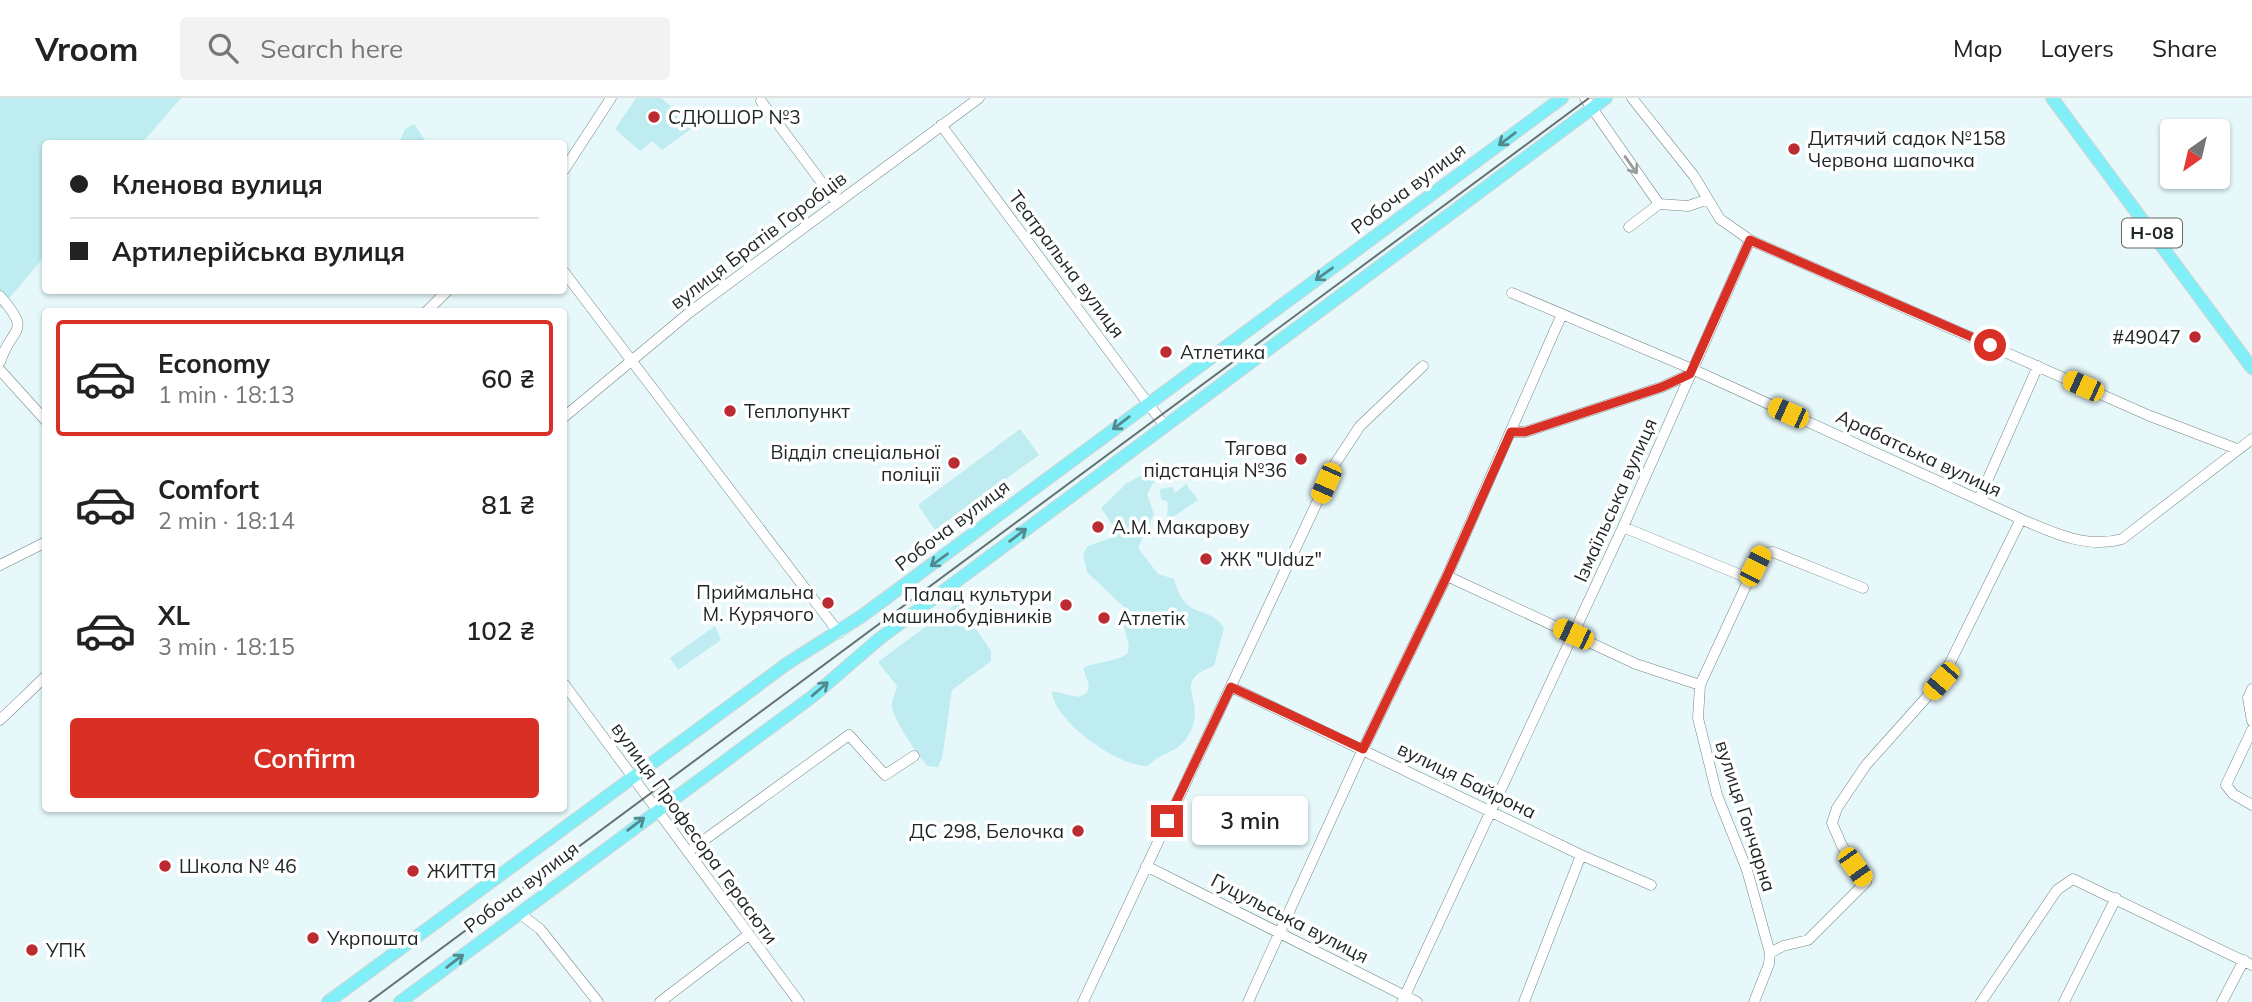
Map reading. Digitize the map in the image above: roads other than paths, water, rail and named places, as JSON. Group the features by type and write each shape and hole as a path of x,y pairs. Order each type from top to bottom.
{"main road":[{"name":"Робоча вулиця","path":"328,1002 788,663 839,632 1562,98"},
{"name":"Робоча вулиця","path":"400,1002 415,998 654,803 813,696 867,648 1589,103 1606,98"},
{"name":"Н-08","path":"2052,98 2252,368"}],"street":[{"path":"567,165 611,98"},
{"name":"вулиця Братів Горобців","path":"567,415 631,359 979,98"},
{"path":"1632,98 1694,176 1706,200 1720,219 1750,240 2151,416 2237,449 2252,439"},
{"path":"761,101 836,203"},
{"path":"1589,103 1658,204"},
{"name":"Театральна вулиця","path":"941,125 1164,425"},
{"path":"1629,227 1658,204 1688,206 1706,200"},
{"name":"Ізмаїльська вулиця","path":"1404,999 1623,527 1750,240"},
{"path":"567,276 839,632"},
{"name":"Арабатська вулиця","path":"1512,293 2059,536 2108,543 2122,539 2237,449"},
{"path":"430,308 443,294"},
{"path":"0,296 18,316 18,331 0,362"},
{"path":"1248,1002 1363,749 1447,576 1562,314"},
{"path":"1083,1002 1335,464 1360,426 1423,366"},
{"path":"1979,499 2038,366"},
{"path":"0,370 42,417"},
{"path":"1511,432 1525,432 1662,387 1691,372"},
{"path":"1754,1002 1769,964 1770,953 1783,946 1808,940 1866,882 1842,846 1832,823 1837,808 1866,765 1941,681 2021,519"},
{"path":"1623,527 1748,578"},
{"path":"0,565 42,544"},
{"name":"вулиця Гончарна","path":"1770,953 1747,870 1717,795 1706,758 1698,718 1700,685 1761,553 1773,552 1863,588"},
{"path":"1447,576 1636,664 1700,685"},
{"path":"0,720 42,680"},
{"name":"вулиця Байрона","path":"1231,687 1651,886"},
{"name":"вулиця Професора Герасюти","path":"567,688 799,1002"},
{"path":"2252,689 2248,698 2252,721"},
{"path":"2252,730 2248,753 2226,785 2233,794 2252,805"},
{"path":"689,851 849,734 885,775 914,756"},
{"path":"1524,1002 1581,855"},
{"name":"Гуцульська вулиця","path":"1146,866 1281,932 1404,999 1417,1002"},
{"path":"1981,1002 2057,890 2073,880 2248,962 2222,1002"},
{"path":"2064,1002 2116,898"},
{"path":"519,912 540,929 598,1002"},
{"path":"660,1002 748,934"}],"tram line":[{"path":"369,1002 1589,98"}],"place":[{"name":"СДЮШОР №3","path":"654,117"},
{"name":"Дитячий садок №158 Червона шапочка","path":"1794,149"},
{"name":"#49047","path":"2195,337"},
{"name":"Атлетика","path":"1166,352"},
{"name":"Теплопункт","path":"730,411"},
{"name":"Тягова пiдстанцiя №36","path":"1301,459"},
{"name":"Відділ спеціальної поліції","path":"954,463"},
{"name":"А.М. Макарову","path":"1098,527"},
{"name":"ЖК \"Ulduz\"","path":"1206,559"},
{"name":"Приймальна М. Курячого","path":"828,603"},
{"name":"Палац культури машинобудівників","path":"1066,605"},
{"name":"Атлетік","path":"1104,618"},
{"name":"ДС 298, Белочка","path":"1078,831"},
{"name":"Школа № 46","path":"165,866"},
{"name":"ЖИТТЯ","path":"413,871"},
{"name":"Укрпошта","path":"313,938"},
{"name":"УПК","path":"32,950"}]}
